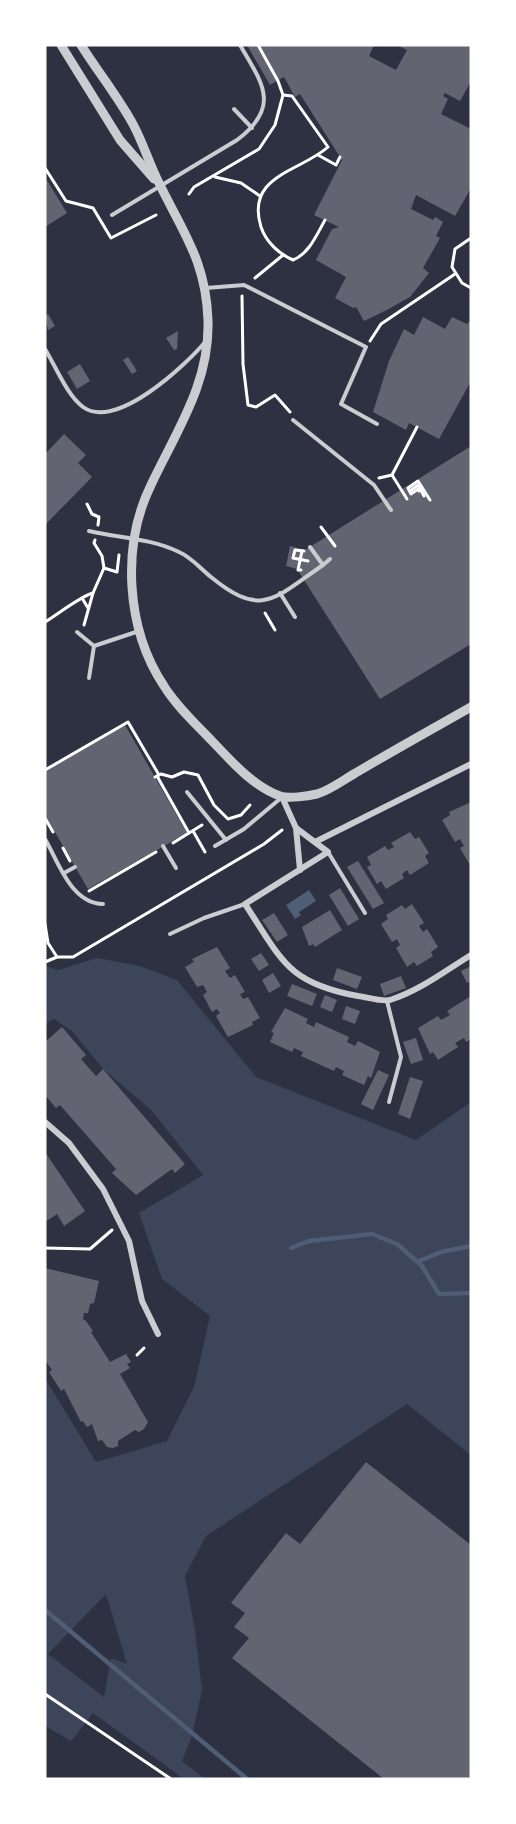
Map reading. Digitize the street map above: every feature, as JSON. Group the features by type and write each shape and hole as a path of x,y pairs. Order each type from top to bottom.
{"street":[{"path":"61,45 120,140 160,185"},
{"path":"81,45 134,125 160,185 195,250 205,288 208,338 203,372 197,391 150,486 135,539 133,592 140,631 154,668 175,702 244,773 282,797 296,828 300,870"},
{"path":"282,797 318,794 471,707"},
{"path":"317,841 471,764"},
{"path":"296,828 317,841 328,852 245,904 285,966 309,983 338,992 387,1001 411,991 471,955"},
{"path":"45,1122 69,1143 102,1189 129,1241 142,1301 158,1334"}],"lane":[{"path":"112,215 237,140 252,128 264,102 264,85 240,45"},
{"path":"234,109 252,128"},
{"path":"205,288 244,285 366,347 341,404 377,424"},
{"path":"45,349 76,400 89,411 106,413 122,407 182,367 208,338"},
{"path":"293,420 374,485 391,510"},
{"path":"89,531 161,544 182,553 232,595 248,602 262,602 280,593 330,560"},
{"path":"310,547 323,565"},
{"path":"280,593 295,617"},
{"path":"94,646 140,631"},
{"path":"77,632 94,646"},
{"path":"89,678 94,646"},
{"path":"187,792 226,840"},
{"path":"215,846 282,797"},
{"path":"45,839 64,873 83,900 103,904"},
{"path":"163,847 176,868"},
{"path":"328,852 365,913"},
{"path":"64,873 74,867"},
{"path":"170,934 204,918 245,904"},
{"path":"387,1001 401,1057 388,1102"}],"path":[{"path":"283,95 292,96 328,147"},
{"path":"325,220 312,244 300,257 293,260 272,246 262,232 259,219 260,196 280,174 318,155 332,144"},
{"path":"318,155 336,165 340,157"},
{"path":"45,168 66,201 93,208 111,238 156,215"},
{"path":"213,177 242,183 260,196"},
{"path":"471,237 456,249 452,258 455,274 462,283 471,288"},
{"path":"255,278 263,269 284,255"},
{"path":"366,347 381,324 455,274"},
{"path":"242,296 243,364 248,405 256,407 275,395 290,411 293,420"},
{"path":"407,500 392,475 417,427"},
{"path":"410,491 418,482 425,496"},
{"path":"410,491 418,485 425,496"},
{"path":"410,491 425,496"},
{"path":"321,527 335,546"},
{"path":"293,558 295,550"},
{"path":"298,570 302,551"},
{"path":"86,624 88,608 104,568 117,572 119,553"},
{"path":"45,622 93,593"},
{"path":"82,598 88,608"},
{"path":"265,613 275,630"},
{"path":"45,770 128,722 157,776 205,852"},
{"path":"157,776 173,779 184,772 198,775 214,805 228,819 241,815 250,806"},
{"path":"45,818 57,838"},
{"path":"86,887 89,891 204,824"},
{"path":"45,962 57,957 73,957 264,844 282,830"},
{"path":"62,848 74,867"},
{"path":"45,924 48,943 57,957"},
{"path":"45,1248 90,1249 120,1223"},
{"path":"137,1355 144,1348"},
{"path":"45,1694 171,1779"}],"shaded area":[{"path":"309,890 316,901 299,912 301,915 295,919 286,905"},
{"path":"97,958 140,966 177,980 256,1077 416,1140 471,1102 471,1455 407,1404 206,1536 185,1576 195,1630 202,1690 192,1736 182,1761 205,1779 184,1779 93,1713 71,1741 45,1726 45,1378 96,1462 167,1441 194,1387 210,1316 162,1279 139,1213 203,1175 151,1110 103,1069 72,1031 54,1019 45,1024 45,966 58,970","holes":["106,1594 127,1664 111,1658 104,1697 48,1654"]}],"building":[{"path":"247,45 374,45 369,56 396,70 407,50 397,45 471,45 471,81 460,101 445,93 443,96 448,99 441,114 471,129 471,188 455,216 416,195 411,209 433,220 435,217 443,222 436,236 440,238 423,268 429,273 410,297 364,321 356,307 353,308 335,298 346,277 316,260 332,229 339,227 314,215 342,160 300,94 295,97 284,77 270,85"},
{"path":"45,177 67,213 45,227"},
{"path":"48,314 55,326 48,330 45,316"},
{"path":"423,317 445,329 452,317 467,324 471,320 471,381 439,439 409,423 406,430 373,412 389,361 404,329 414,335"},
{"path":"178,331 177,349 174,350 166,338"},
{"path":"128,357 137,371 132,374 123,360"},
{"path":"80,364 90,381 77,389 67,372"},
{"path":"64,434 86,455 78,463 92,477 45,525 45,454"},
{"path":"471,446 471,644 380,699 297,569 286,566 290,546 305,550"},
{"path":"125,725 187,833 88,889 45,815 45,771"},
{"path":"471,802 471,867 460,848 464,846 460,839 455,842 442,820 450,815 449,812"},
{"path":"410,832 415,839 419,837 429,853 425,856 429,863 410,875 407,870 402,874 404,878 386,889 381,881 377,884 367,867 371,865 367,857 385,846 388,850 394,847 391,843"},
{"path":"358,861 384,903 373,909 347,867"},
{"path":"340,888 359,919 348,926 329,895"},
{"path":"412,904 424,923 419,926 423,932 427,929 438,947 431,952 433,956 417,966 414,962 407,967 396,948 400,945 397,939 392,942 381,924 388,919 386,915 402,905 405,909"},
{"path":"330,910 342,930 315,947 313,944 309,946 302,927"},
{"path":"274,913 288,935 277,942 262,920"},
{"path":"217,947 230,968 225,971 230,978 235,975 245,992 240,994 243,999 248,997 260,1018 252,1022 253,1025 228,1037 216,1016 220,1013 217,1009 212,1012 203,995 207,992 203,985 197,987 185,967 194,962 192,959"},
{"path":"261,953 269,965 259,971 251,959"},
{"path":"471,966 471,981 467,983 461,971"},
{"path":"337,968 362,977 357,989 333,980"},
{"path":"273,973 281,986 269,993 262,980"},
{"path":"401,976 406,988 384,996 380,984"},
{"path":"292,984 317,994 312,1006 287,996"},
{"path":"325,995 337,1000 332,1012 320,1007"},
{"path":"471,996 471,1039 466,1042 464,1038 455,1043 458,1047 438,1060 433,1052 430,1054 418,1028 438,1016 441,1020 450,1015 447,1011"},
{"path":"346,1006 360,1011 355,1024 342,1019"},
{"path":"285,1008 308,1019 306,1023 314,1027 316,1022 349,1037 347,1042 355,1046 358,1041 380,1052 371,1078 368,1076 364,1085 342,1075 344,1071 336,1067 334,1071 301,1056 303,1052 294,1048 292,1052 270,1042 274,1033 271,1032"},
{"path":"62,1027 86,1055 81,1059 96,1076 103,1069 185,1164 175,1173 172,1169 136,1195 112,1173 116,1169 60,1105 56,1108 45,1095 45,1042"},
{"path":"416,1038 423,1060 411,1064 403,1042"},
{"path":"378,1070 389,1075 373,1110 361,1104"},
{"path":"410,1077 423,1081 410,1119 398,1114"},
{"path":"45,1152 85,1211 64,1226 57,1214 45,1222"},
{"path":"45,1268 99,1281 94,1303 90,1304 88,1313 84,1313 83,1319 93,1331 91,1332 110,1362 126,1354 131,1362 127,1364 130,1368 120,1374 148,1422 144,1429 139,1432 135,1430 118,1441 118,1446 113,1448 107,1447 102,1440 98,1441 92,1424 87,1427 83,1421 81,1422 64,1389 61,1391 49,1372 52,1370 45,1360"},
{"path":"366,1462 471,1545 471,1779 384,1779 232,1658 249,1638 234,1627 245,1613 231,1603 286,1533 300,1544"}],"waterway":[{"path":"291,1248 309,1241 372,1234 397,1244 422,1266 439,1294 471,1293"},
{"path":"417,1262 441,1252 471,1246"},
{"path":"45,1610 247,1779"}]}
